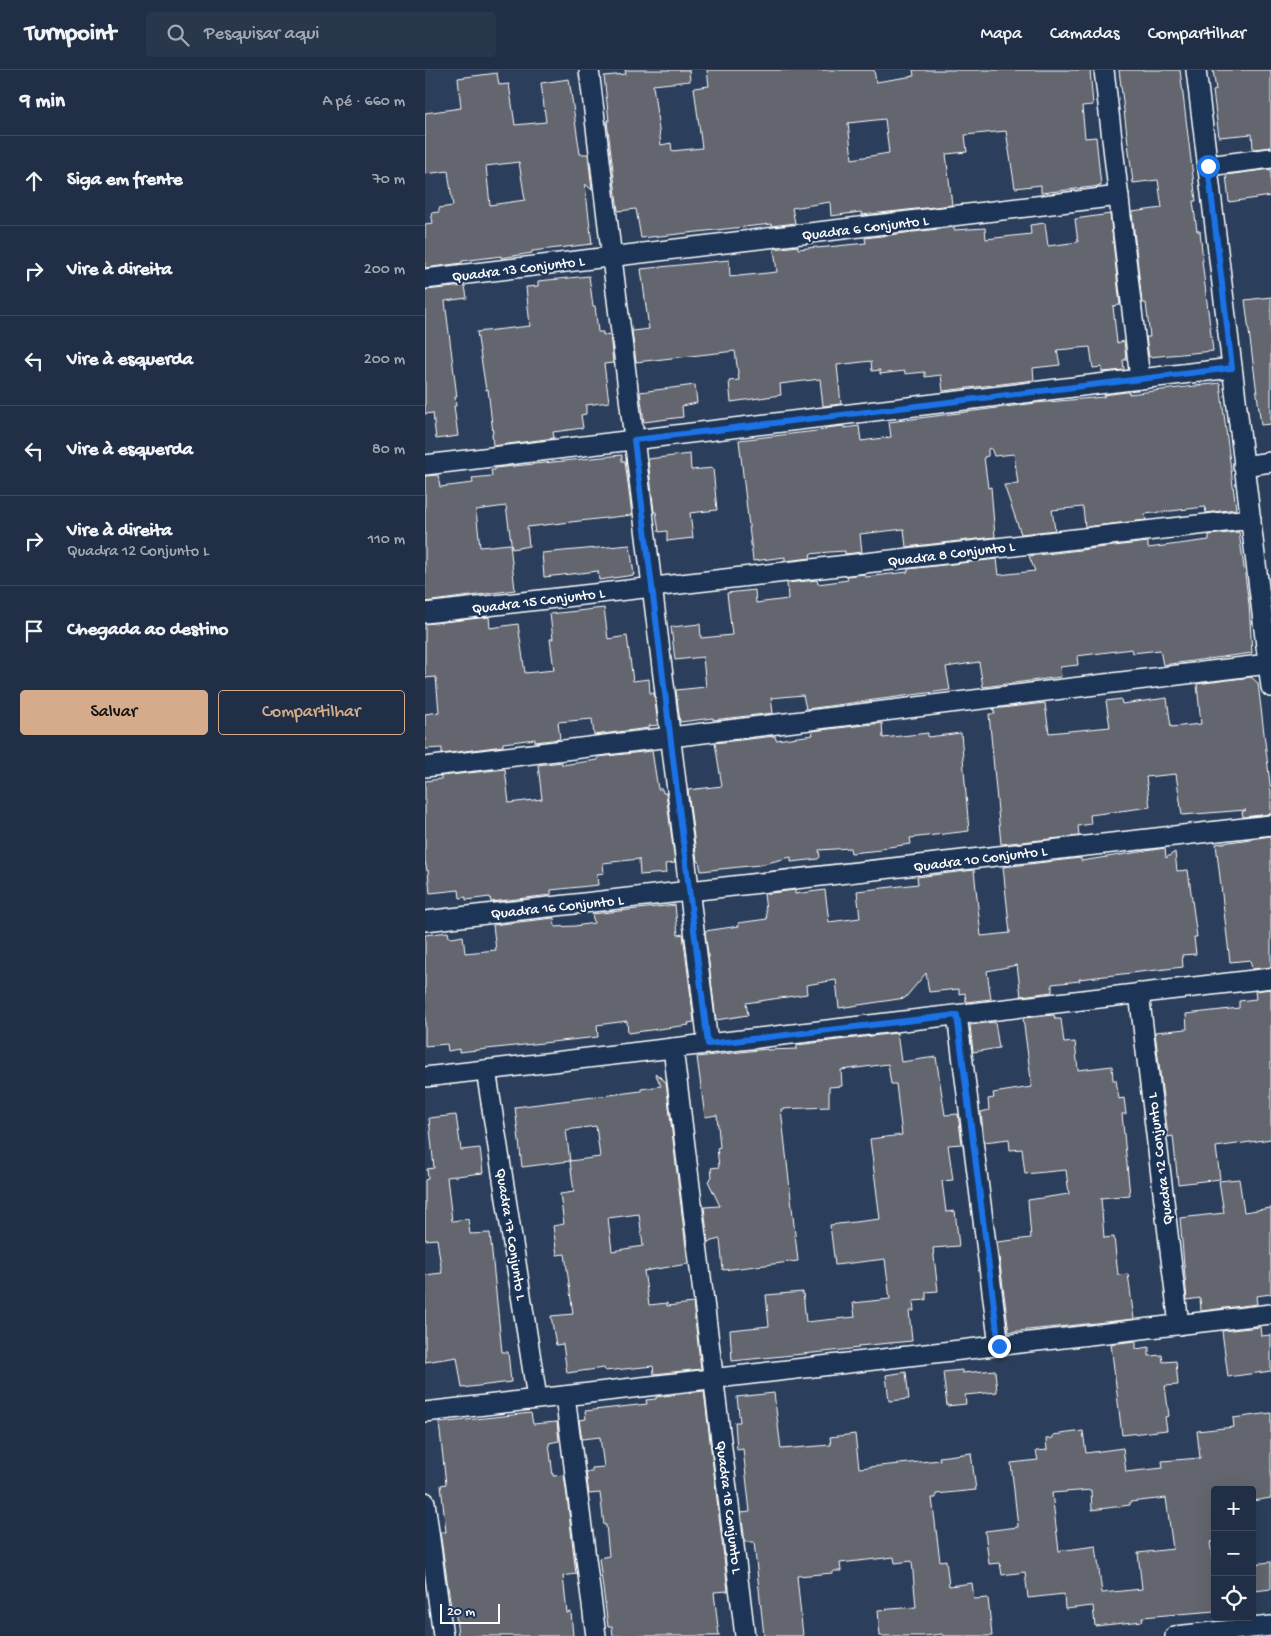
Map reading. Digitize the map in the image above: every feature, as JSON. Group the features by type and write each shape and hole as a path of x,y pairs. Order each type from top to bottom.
{"street":[{"path":"589,70 708,1044"},
{"path":"1104,70 1140,379"},
{"path":"1196,70 1271,687"},
{"path":"1208,166 1271,158"},
{"name":"Quadra 6 Conjunto L","path":"612,257 1119,196"},
{"name":"Quadra 13 Conjunto L","path":"425,279 612,257"},
{"path":"425,465 1232,368"},
{"path":"1243,466 1271,462"},
{"name":"Quadra 8 Conjunto L","path":"652,588 1251,519"},
{"name":"Quadra 15 Conjunto L","path":"425,613 652,588"},
{"path":"425,767 1268,664"},
{"name":"Quadra 10 Conjunto L","path":"689,891 1271,824"},
{"name":"Quadra 16 Conjunto L","path":"425,921 689,891"},
{"path":"425,1077 1271,978"},
{"name":"Quadra 12 Conjunto L","path":"1139,993 1179,1325"},
{"path":"957,1015 999,1346"},
{"name":"Quadra 18 Conjunto L","path":"673,1048 745,1636"},
{"name":"Quadra 17 Conjunto L","path":"486,1070 537,1398"},
{"path":"425,1412 1271,1314"},
{"path":"565,1396 596,1636"},
{"path":"425,1502 443,1636"},
{"path":"1175,1636 1271,1626"}],"building":[{"path":"625,70 689,70 690,81 653,85 661,145 671,143 672,151 702,148 694,88 709,86 707,70 874,70 876,82 914,76 913,70 1090,70 1093,105 1082,106 1085,138 1096,137 1101,186 1041,193 1041,185 1015,188 1006,131 965,135 967,152 946,154 952,205 862,215 861,212 831,216 830,202 792,208 795,223 641,238 636,209 618,211 607,121 609,121 604,76 626,74","holes":["885,119 889,153 852,159 848,123"]},
{"path":"1119,70 1180,70 1196,201 1193,201 1197,231 1200,231 1213,351 1149,357 1146,337 1150,337 1146,303 1142,303 1132,212 1162,208 1158,180 1133,183"},
{"path":"1213,70 1271,70 1271,147 1253,149 1252,134 1219,137 1213,91 1216,90"},
{"path":"497,73 499,85 509,84 515,125 546,122 541,83 569,79 580,154 588,154 592,190 585,184 592,244 532,251 532,253 501,258 501,256 462,261 462,263 425,268 425,224 433,223 431,213 439,212 439,208 453,206 448,171 425,174 425,113 461,108 458,78","holes":["519,162 525,200 490,205 486,166"]},
{"path":"1271,169 1271,196 1229,202 1226,175"},
{"path":"1110,214 1120,305 1113,306 1117,343 1124,341 1126,360 1123,360 1124,370 1102,372 1102,367 1093,368 1090,347 1057,350 1060,365 1033,368 1034,380 943,391 941,375 925,377 925,372 905,374 905,371 880,374 880,370 872,371 871,361 837,365 841,404 823,406 820,379 780,384 781,395 731,402 729,381 739,380 735,351 636,362 632,331 649,329 641,269 729,260 730,277 777,272 774,249 798,246 798,249 817,248 866,243 865,238 954,227 954,230 985,228 986,239 1031,234 1030,225 1045,223 1048,246 1078,242 1075,219"},
{"path":"589,276 598,332 603,332 603,335 610,334 613,363 604,364 609,402 586,405 586,414 581,415 583,428 553,432 554,438 493,446 488,389 486,390 477,332 530,326 526,287 538,286 538,281"},
{"path":"465,286 467,298 445,301 457,397 455,397 456,406 454,406 458,436 436,439 433,413 425,414 425,290"},
{"path":"1271,297 1271,424 1261,425 1245,300"},
{"path":"1220,383 1236,509 1206,513 1205,507 1145,514 1146,520 1085,527 1083,507 1052,510 1055,530 1021,534 1004,485 1018,484 1014,454 994,456 991,448 988,449 988,456 984,457 988,488 991,487 995,537 906,547 904,529 860,534 862,552 845,554 845,551 829,552 810,554 811,558 785,561 785,557 753,561 739,440 825,430 825,428 859,426 861,441 891,437 889,422 1036,403 1104,397 1104,395 1126,392 1129,392 1129,394"},
{"path":"695,385 697,403 682,406 683,417 644,422 640,392"},
{"path":"690,454 691,470 713,468 717,510 690,513 693,538 667,541 667,531 659,532 656,512 654,512 648,459"},
{"path":"622,455 622,461 625,461 632,515 527,527 529,546 512,549 506,506 476,510 480,547 510,544 515,590 425,602 425,476 438,475 440,487 473,483 472,478 492,476 491,470 495,470 495,468"},
{"path":"1239,532 1249,604 1252,653 1163,665 1160,650 1133,653 1132,649 1077,656 1078,665 1060,667 1061,677 983,687 979,662 946,667 950,690 806,709 803,695 771,698 773,713 680,722 676,690 706,687 703,657 675,660 671,627 700,624 701,638 732,635 727,593 755,590 756,603 788,599 787,583 817,580 818,584 848,580 847,576 865,574 865,577 908,572 908,569 997,559 999,575 1035,571 1029,556 1148,542 1148,548 1209,540 1209,535"},
{"path":"630,545 634,575 599,580 598,571 544,577 542,553"},
{"path":"604,608 608,639 627,636 633,681 649,679 650,693 654,693 658,725 649,726 649,728 594,735 592,719 558,722 560,739 535,742 535,739 503,743 503,746 442,754 442,748 425,749 425,714 439,712 436,677 425,678 425,624 489,617 490,628 518,624 525,673 554,670 550,639 553,639 550,614"},
{"path":"1251,677 1258,683 1271,792 1271,814 1243,817 1242,812 1246,810 1182,815 1176,774 1146,777 1150,807 1090,815 1091,824 1078,826 1079,836 1001,844 989,714 995,714 993,709 1045,703 1049,733 1110,727 1106,701 1121,699 1122,704 1167,698 1171,727 1201,724 1197,684"},
{"path":"882,723 883,738 928,733 928,737 961,733 969,831 910,838 911,844 881,848 881,850 851,853 850,848 819,850 820,857 818,859 791,862 791,857 759,865 701,871 699,861 697,861 688,790 722,786 715,743 775,736 776,740 813,735 812,731"},
{"path":"652,751 658,789 662,789 663,793 666,793 675,863 665,864 666,873 640,875 639,859 603,863 604,873 597,874 598,885 551,890 551,895 491,902 490,897 466,900 466,897 460,898 459,890 430,893 428,870 425,861 425,781 441,779 441,776 505,769 509,803 542,799 538,765 562,762 562,765 598,760 598,757"},
{"path":"1271,836 1271,967 1252,969 1250,960 1230,962 1216,844"},
{"path":"1165,848 1166,858 1175,852 1177,871 1188,870 1197,937 1194,937 1196,954 1182,955 1183,967 1079,979 1080,981 1052,984 1052,992 1021,996 1017,965 987,971 991,999 966,1002 965,993 959,994 959,989 929,992 926,973 905,998 839,1008 836,980 806,985 807,994 746,1003 748,1015 716,1020 705,931 739,926 738,923 767,919 764,894 795,890 795,894 825,890 829,922 860,918 857,891 918,884 917,877 974,870 981,936 1010,933 1003,867 1081,858 1081,861"},
{"path":"675,905 678,935 683,934 694,1022 688,1023 689,1025 628,1033 627,1021 597,1025 598,1037 459,1052 459,1049 448,1051 447,1044 425,1046 425,935 448,932 449,937 452,938 463,936 465,953 496,950 493,925 554,918 555,927 575,926 594,923 592,914"},
{"path":"1271,989 1271,1139 1216,1147 1220,1179 1178,1184 1173,1136 1168,1137 1155,1032 1187,1029 1186,1014 1239,1008 1239,1001 1256,999 1255,991"},
{"path":"1054,1015 1055,1019 1061,1019 1064,1043 1075,1042 1078,1070 1112,1066 1113,1080 1116,1080 1119,1099 1124,1098 1126,1114 1122,1114 1130,1195 1101,1198 1104,1238 1114,1237 1118,1275 1128,1274 1134,1319 1009,1332 997,1242 1031,1238 1028,1200 1069,1194 1066,1170 1025,1174 1022,1149 1010,1150 1009,1139 984,1142 981,1112 989,1110 988,1099 994,1098 993,1093 1032,1087 1023,1018"},
{"path":"995,1022 999,1048 973,1052 970,1025"},
{"path":"897,1033 901,1062 936,1057 945,1115 958,1114 962,1144 948,1145 953,1180 942,1181 946,1212 955,1211 959,1246 933,1248 938,1291 926,1292 926,1300 913,1301 914,1311 909,1311 912,1341 732,1361 730,1330 769,1326 766,1295 803,1292 806,1322 855,1317 853,1303 890,1299 885,1259 835,1265 830,1225 880,1219 870,1139 902,1135 896,1084 891,1084 888,1064 841,1070 842,1086 829,1087 829,1107 781,1109 798,1261 723,1270 720,1239 708,1242 704,1207 720,1206 708,1181 712,1177 711,1168 719,1167 717,1148 720,1147 717,1115 705,1117 697,1057 767,1049 797,1049 797,1045"},
{"path":"655,1073 666,1082 688,1264 644,1271 649,1305 667,1303 667,1306 693,1303 701,1369 654,1374 653,1366 605,1371 604,1368 567,1373 563,1344 556,1345 551,1316 573,1314 565,1254 557,1255 553,1226 564,1224 560,1194 574,1192 570,1161 522,1167 515,1107 641,1091 641,1089 661,1086","holes":["596,1126 600,1157 570,1161 566,1130","639,1214 643,1246 612,1251 608,1218"]},
{"path":"456,1115 461,1150 480,1148 483,1173 447,1177 452,1221 468,1219 470,1234 490,1233 502,1352 508,1352 511,1382 462,1388 457,1357 425,1362 425,1275 442,1273 437,1239 425,1240 425,1180 428,1179 427,1169 434,1168 429,1118"},
{"path":"1239,1179 1244,1212 1271,1208 1271,1294 1256,1296 1257,1304 1201,1311 1200,1298 1187,1300 1180,1218 1224,1213 1219,1181"},
{"path":"1260,1327 1261,1336 1271,1335 1271,1371 1228,1377 1222,1331"},
{"path":"1136,1341 1136,1349 1149,1347 1149,1356 1162,1355 1163,1362 1176,1361 1178,1385 1165,1386 1169,1416 1165,1417 1167,1430 1122,1435 1111,1344"},
{"path":"962,1370 962,1373 995,1370 997,1392 965,1395 966,1404 947,1406 943,1372"},
{"path":"906,1372 909,1399 889,1401 886,1375"},
{"path":"704,1391 728,1591 714,1592 719,1636 613,1636 612,1626 608,1626 599,1558 609,1556 606,1525 604,1525 600,1493 589,1494 586,1472 592,1472 592,1468 604,1467 600,1437 582,1439 579,1420 586,1419 585,1411 647,1404 646,1400 656,1399 656,1397"},
{"path":"774,1393 781,1449 831,1445 830,1437 855,1434 859,1468 940,1460 939,1457 971,1453 976,1490 936,1494 936,1498 932,1498 940,1561 946,1560 949,1586 972,1583 974,1599 988,1598 992,1636 943,1636 942,1634 880,1636 878,1610 916,1607 912,1561 895,1563 894,1557 840,1563 841,1571 797,1576 803,1636 764,1636 754,1542 745,1542 741,1513 750,1512 743,1449 737,1450 735,1422 740,1422 737,1397"},
{"path":"531,1413 533,1424 557,1422 559,1441 549,1443 553,1476 564,1475 567,1496 576,1574 563,1576 567,1613 571,1612 573,1636 458,1636 455,1607 451,1607 440,1532 446,1532 441,1485 446,1484 439,1423"},
{"path":"1271,1413 1271,1498 1256,1500 1256,1486 1211,1486 1211,1611 1142,1617 1143,1621 1095,1626 1093,1606 1065,1609 1064,1594 1028,1598 1025,1572 1002,1575 1000,1563 989,1564 985,1531 1018,1527 1011,1463 1038,1460 1036,1451 1047,1450 1046,1439 1053,1438 1053,1435 1083,1431 1086,1453 1123,1448 1126,1472 1163,1468 1162,1461 1200,1458 1197,1431 1234,1427 1233,1418","holes":["1091,1490 1092,1510 1130,1505 1130,1502 1166,1498 1173,1549 1138,1553 1142,1589 1102,1593 1096,1546 1059,1551 1052,1493"]},
{"path":"1271,1562 1271,1589 1256,1591 1256,1564"}],"route":[{"path":"999,1346 957,1015 708,1044 634,440 1232,368 1208,166"}]}
